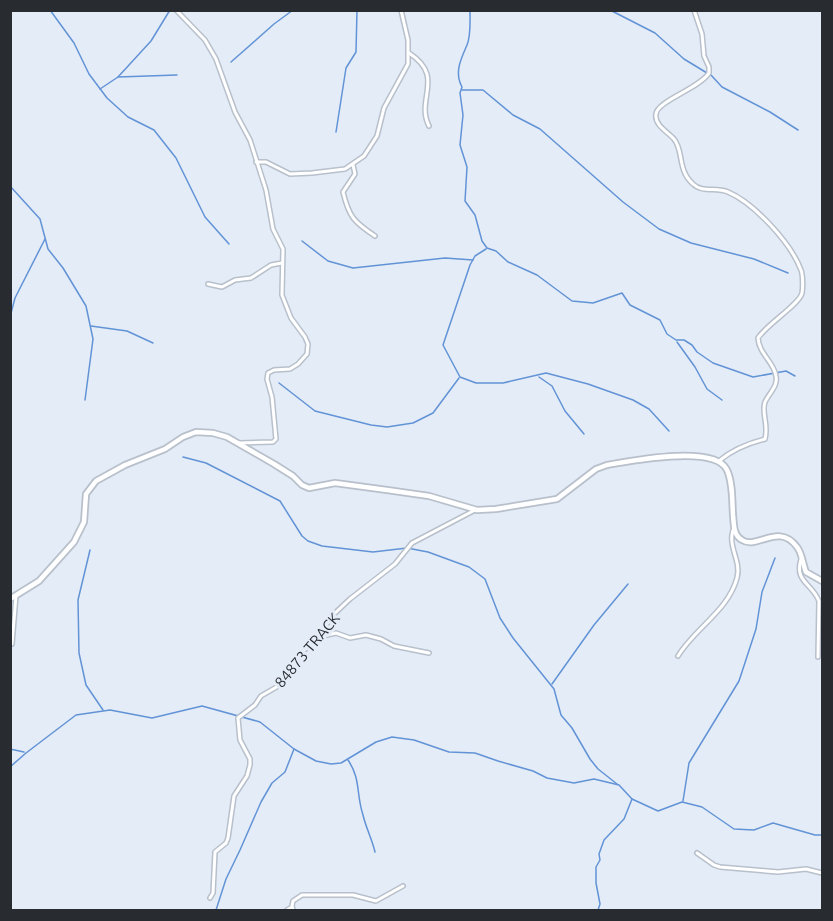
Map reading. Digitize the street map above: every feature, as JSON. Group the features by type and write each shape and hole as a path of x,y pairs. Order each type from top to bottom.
{"street":[{"path":"176,10 205,40 216,59 235,112 250,140 269,200 273,229 283,249 282,295 291,318 308,344 304,360 290,369 274,370 268,373 276,439 273,442 262,444 236,443"},
{"path":"256,162 266,162 284,172 297,174 337,171 353,165 369,150 377,136 384,108 405,71 409,53 401,10"},
{"path":"694,10 702,34 704,56 709,73 697,85 657,110 655,115 657,122 677,144 683,171 691,183 701,189 731,193 754,208 788,247 801,270 800,298 770,324 758,338 763,354 776,377 775,387 764,407 768,428 765,439 726,455 720,461"},
{"path":"409,53 422,64 427,76 429,90 425,115 429,126"},
{"path":"353,165 355,174 344,190 350,215 361,227 375,236"},
{"path":"208,284 222,287 235,280 251,278 271,265 282,263"},
{"path":"10,599 39,581 74,542 84,522 86,494 96,481 196,432 227,437 274,464 309,488 336,483 359,486 429,496 475,510 496,509 557,499 596,469 607,465 680,456 706,457 720,461 726,468 731,486 735,531 742,540 750,543 766,537 782,536 789,539 798,548 806,572 822,581"},
{"name":"84873 TRACK","path":"210,898 213,893 215,852 228,838 234,796 247,776 250,765 250,759 240,740 238,718 255,705 261,696 280,685 297,657 318,637 326,623 350,599 389,569 412,543 475,510"},
{"path":"678,656 686,643 710,621 732,592 738,571 731,534 734,526"},
{"path":"801,559 799,573 819,601 821,633 818,657"},
{"path":"12,644 16,596"},
{"path":"318,637 336,633 350,638 366,635 394,646 429,653"},
{"path":"697,853 708,862 720,867 778,872 806,869 822,873"},
{"path":"287,910 293,909 297,897 313,894 353,896 376,901 403,886"}],"waterway":[{"path":"50,10 74,43 89,74 107,98 128,117 154,130 176,158 205,217 229,244"},
{"path":"118,77 151,41 170,10"},
{"path":"231,62 293,10"},
{"path":"336,132 346,68 356,52 357,10"},
{"path":"470,10 469,37 458,71 462,87 460,93 463,115 460,145 467,167 465,201 475,215 482,241 487,248 496,251 508,262 537,275 572,301 593,303 622,293 630,305 660,320 667,334 676,340 684,340 692,345 697,352 713,363 753,377 786,371 795,376"},
{"path":"610,10 655,33 684,59 707,73"},
{"path":"100,89 118,77 177,75"},
{"path":"711,75 722,87 770,112 798,130"},
{"path":"462,90 483,90 513,115 540,129 623,202 659,229 691,243 754,259 788,273"},
{"path":"10,186 40,219 48,249 63,268 86,306 93,339 85,400"},
{"path":"10,317 15,298 45,239"},
{"path":"302,241 328,261 353,268 445,258 473,260"},
{"path":"486,249 475,256 470,265 443,345 460,377 476,383 503,383 546,373 588,384 633,400 649,409 669,431"},
{"path":"91,326 127,331 153,343"},
{"path":"677,342 707,389 722,400"},
{"path":"539,377 552,386 565,411 584,434"},
{"path":"279,383 315,411 387,427 413,423 433,413 459,378"},
{"path":"183,457 206,463 280,501 302,536 308,541 322,546 373,552 407,548 428,552 469,567 485,579 500,618 554,689 561,715 598,769 617,784"},
{"path":"90,550 78,600 79,653 86,685 103,710"},
{"path":"683,801 689,763 739,681 756,629 762,592 775,558"},
{"path":"552,684 594,625 628,584"},
{"path":"10,767 76,715 110,710 152,718 202,706 260,722 294,749 316,761 341,763 376,742 392,737 414,740 449,752 475,753 533,771 547,778 574,783 594,779 619,785 632,799"},
{"path":"10,749 24,752"},
{"path":"216,910 226,879 261,802 272,783 285,772 294,749"},
{"path":"348,760 357,780 361,807 375,852"},
{"path":"598,910 600,904 596,867 600,860 599,854 604,840 624,819 632,799 658,811 682,802 702,807 734,829 754,830 773,823 822,835"}]}
